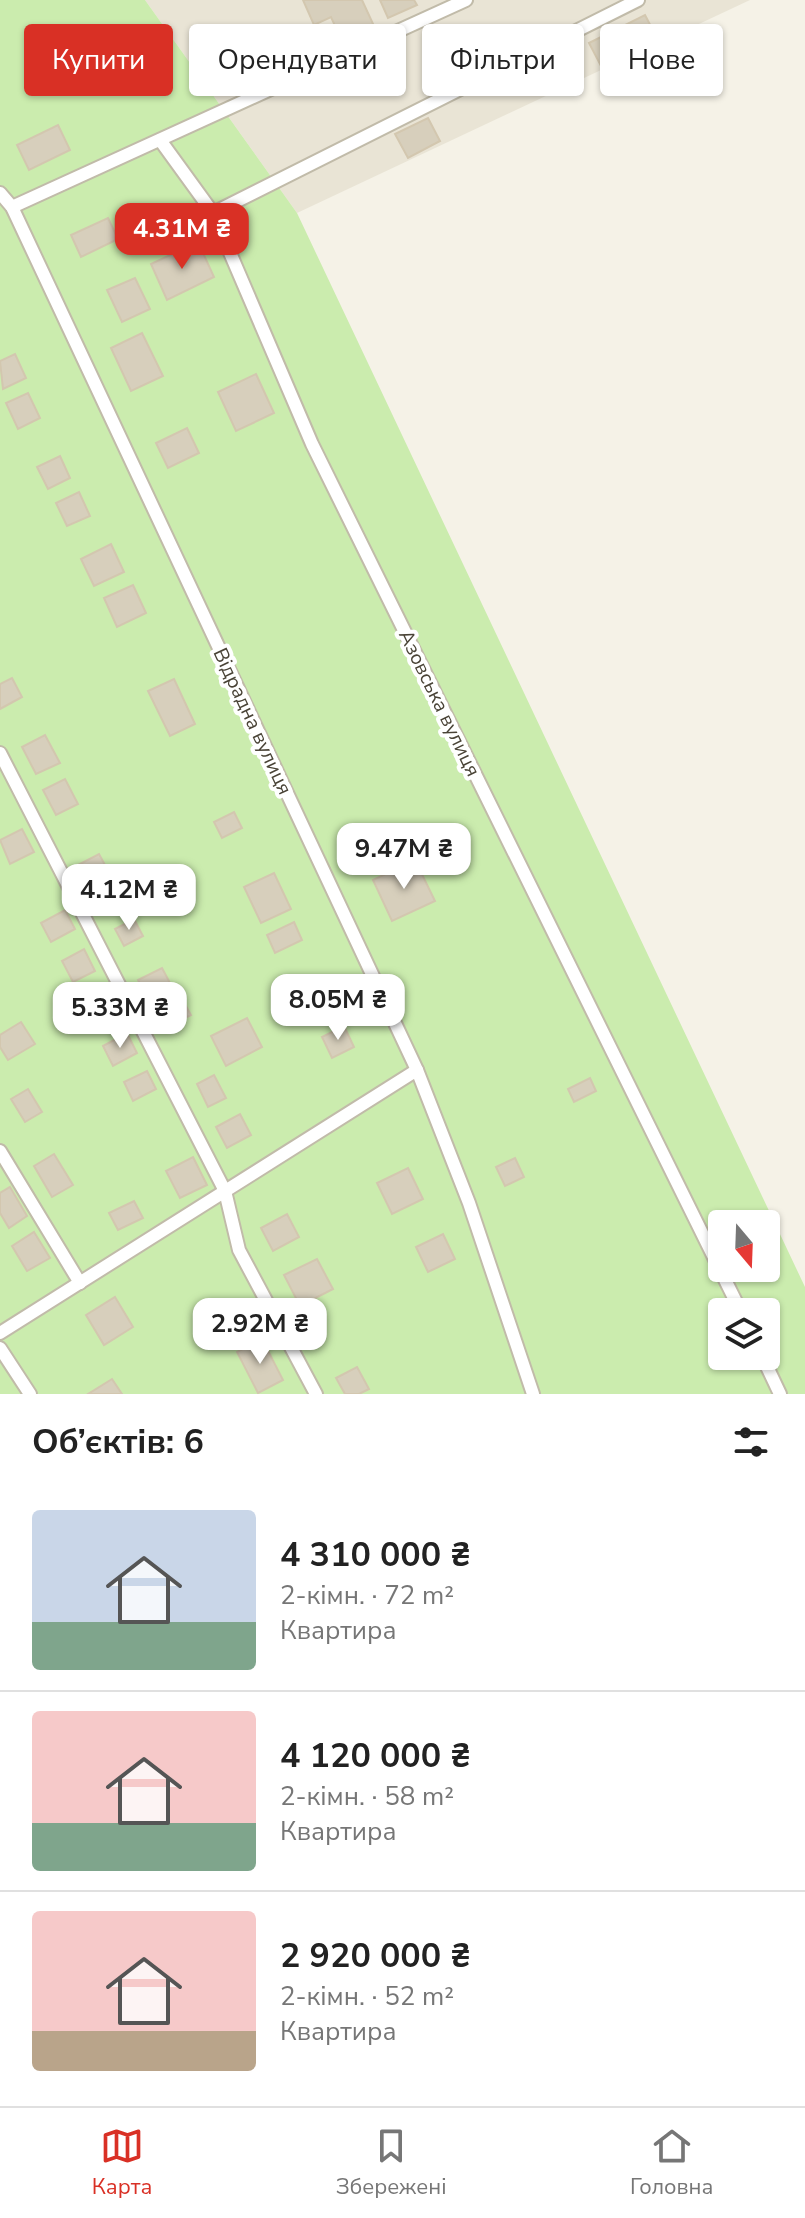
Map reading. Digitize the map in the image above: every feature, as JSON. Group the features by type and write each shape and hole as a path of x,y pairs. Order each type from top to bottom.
{"lane":[{"path":"12,207 466,0"},
{"path":"213,213 638,0"},
{"name":"Азовська вулиця","path":"160,140 213,213 312,444 734,1298"},
{"name":"Відрадна вулиця","path":"0,193 12,207 417,1070 469,1203 533,1394"},
{"path":"0,753 225,1191 239,1250 316,1394"},
{"path":"0,1333 417,1070"},
{"path":"0,1151 80,1283"},
{"path":"0,1348 30,1394"},
{"path":"769,1370 780,1394"}],"shaded area":[{"path":"145,0 750,0 699,24 600,24 600,71 584,78 584,24 422,24 422,96 546,96 297,213 214,96 406,96 406,24 189,24 189,62 173,39 173,24 162,24"}],"green space":[{"path":"0,0 145,0 162,24 24,24 24,96 173,96 173,39 189,62 189,96 214,96 297,213 769,1210 708,1210 708,1282 780,1282 780,1234 805,1287 805,1394 0,1394"}],"building":[{"path":"303,0 362,0 373,24 334,24 331,17 314,24"},
{"path":"380,0 414,0 417,5 388,18"},
{"path":"645,15 650,24 627,24"},
{"path":"600,38 600,64 589,43"},
{"path":"428,118 440,141 408,158 395,134"},
{"path":"58,125 70,150 29,170 17,145"},
{"path":"108,218 118,239 81,257 71,235"},
{"path":"198,242 214,277 167,300 151,264"},
{"path":"135,278 150,309 122,322 107,290"},
{"path":"142,333 163,376 131,391 111,348"},
{"path":"15,354 26,378 3,389 0,361"},
{"path":"256,374 274,413 236,431 218,392"},
{"path":"28,393 40,418 18,429 6,403"},
{"path":"187,428 199,453 168,468 156,443"},
{"path":"60,456 70,478 48,489 37,467"},
{"path":"79,492 90,516 67,526 56,503"},
{"path":"111,544 124,572 94,586 81,559"},
{"path":"133,585 146,613 117,627 104,598"},
{"path":"12,678 22,697 0,709 0,684"},
{"path":"174,679 195,724 170,736 148,691"},
{"path":"45,735 60,763 36,774 22,747"},
{"path":"65,779 78,804 56,815 43,790"},
{"path":"234,812 242,828 222,838 214,822"},
{"path":"22,829 34,852 10,864 0,840"},
{"path":"99,854 111,876 89,887 78,865"},
{"path":"415,860 435,901 392,921 373,880"},
{"path":"274,873 291,909 261,923 244,887"},
{"path":"65,910 75,929 51,942 41,923"},
{"path":"134,919 143,936 124,946 115,929"},
{"path":"294,922 302,940 275,953 267,935"},
{"path":"84,949 95,971 73,982 62,961"},
{"path":"162,968 170,983 146,996 138,980"},
{"path":"182,999 191,1015 164,1029 156,1012"},
{"path":"247,1018 262,1047 226,1066 211,1036"},
{"path":"21,1022 35,1044 8,1060 0,1047 0,1035"},
{"path":"344,1026 354,1047 332,1058 322,1037"},
{"path":"127,1033 137,1053 113,1066 103,1046"},
{"path":"147,1071 156,1089 133,1101 124,1082"},
{"path":"214,1075 226,1098 208,1107 197,1084"},
{"path":"590,1078 596,1091 574,1102 568,1089"},
{"path":"28,1089 42,1112 25,1122 11,1099"},
{"path":"240,1114 251,1135 227,1148 216,1127"},
{"path":"54,1154 73,1185 52,1197 34,1166"},
{"path":"193,1157 207,1185 180,1198 166,1171"},
{"path":"515,1158 524,1177 505,1186 496,1167"},
{"path":"408,1168 423,1199 392,1214 377,1183"},
{"path":"10,1187 27,1216 9,1228 0,1213 0,1193"},
{"path":"134,1201 143,1218 118,1230 109,1213"},
{"path":"287,1214 299,1237 273,1251 261,1228"},
{"path":"34,1232 50,1258 27,1271 12,1246"},
{"path":"443,1234 455,1259 428,1272 416,1247"},
{"path":"317,1259 333,1289 300,1306 284,1275"},
{"path":"115,1297 133,1327 104,1345 86,1315"},
{"path":"262,1339 283,1380 258,1393 237,1352"},
{"path":"357,1367 369,1389 359,1394 345,1394 336,1378"},
{"path":"112,1379 122,1394 88,1394"}]}
